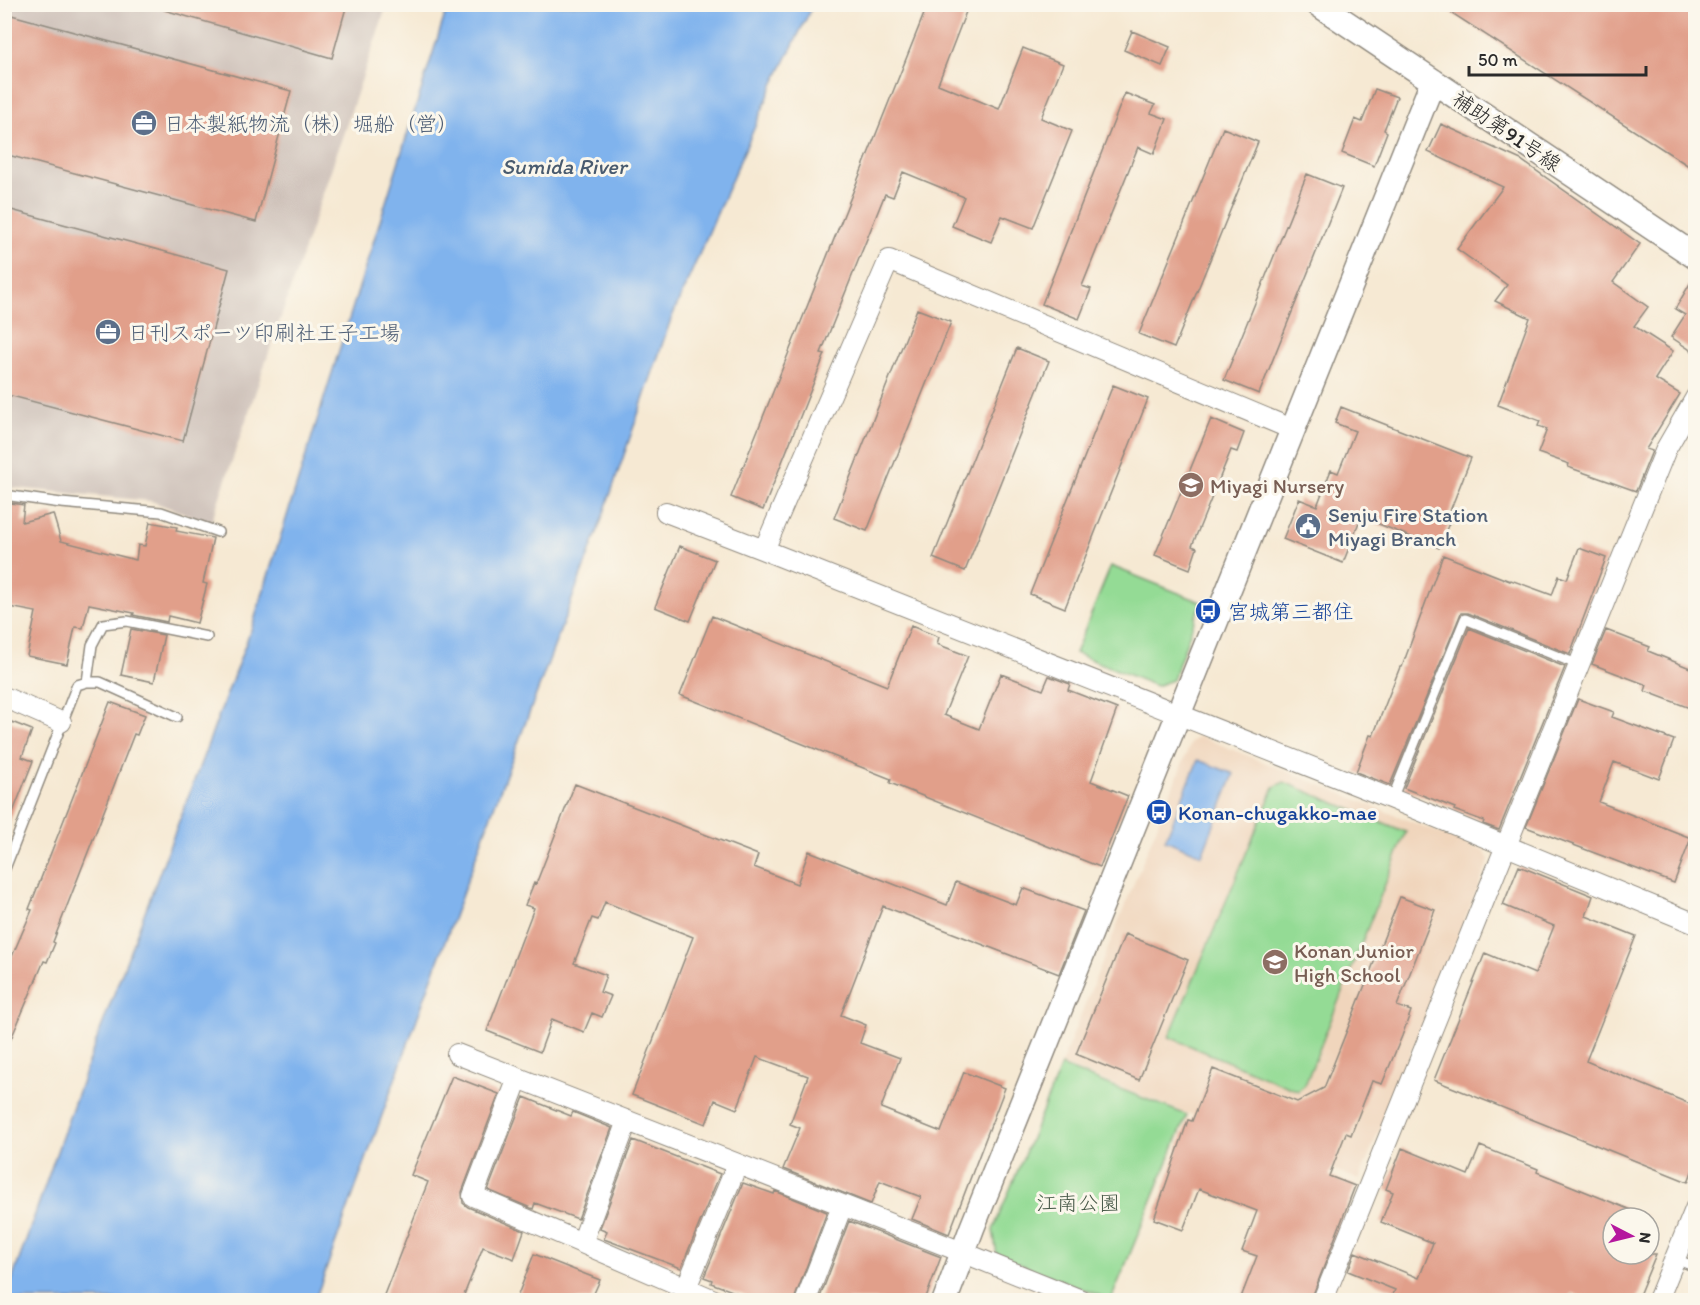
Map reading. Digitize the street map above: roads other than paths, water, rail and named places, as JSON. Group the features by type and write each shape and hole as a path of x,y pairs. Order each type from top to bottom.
{"street":[{"name":"補助第91号線","path":"1318,4 1695,257"},
{"path":"945,1300 962,1252 1433,81"},
{"path":"764,550 890,260 1294,430"},
{"path":"1323,1300 1666,449 1695,397"},
{"path":"666,512 1392,799 1695,924"},
{"path":"4,697 61,722"},
{"path":"457,1054 1081,1300"},
{"path":"518,1078 473,1196 714,1300"},
{"path":"582,1243 627,1121"},
{"path":"686,1288 737,1165"},
{"path":"806,1300 842,1206"},
{"path":"1658,1300 1695,1207"}],"lane":[{"path":"4,495 61,503 161,512 218,532"},
{"path":"1392,799 1465,619 1580,665"},
{"path":"87,682 92,645 103,624 127,621 207,637"},
{"path":"4,871 77,685 100,682 177,717"},
{"path":"1675,1258 1695,1267"}],"water":[{"name":"Sumida River","path":"448,5 813,5 773,85 671,319 598,530 492,812 315,1300 5,1300 88,1063 252,627"},
{"path":"1198,760 1234,774 1202,855 1165,840"}],"place":[{"name":"日本製紙物流（株）堀船（営）","path":"144,123"},
{"name":"日刊スポーツ印刷社王子工場","path":"108,332"},
{"name":"Miyagi Nursery","path":"1191,485"},
{"name":"Senju Fire Station Miyagi Branch","path":"1308,526"},
{"name":"宮城第三都住","path":"1208,611"},
{"name":"Konan-chugakko-mae","path":"1159,812"},
{"name":"Konan Junior High School","path":"1275,962"}],"park label":[{"name":"江南公園","path":"1078,1202"}]}
